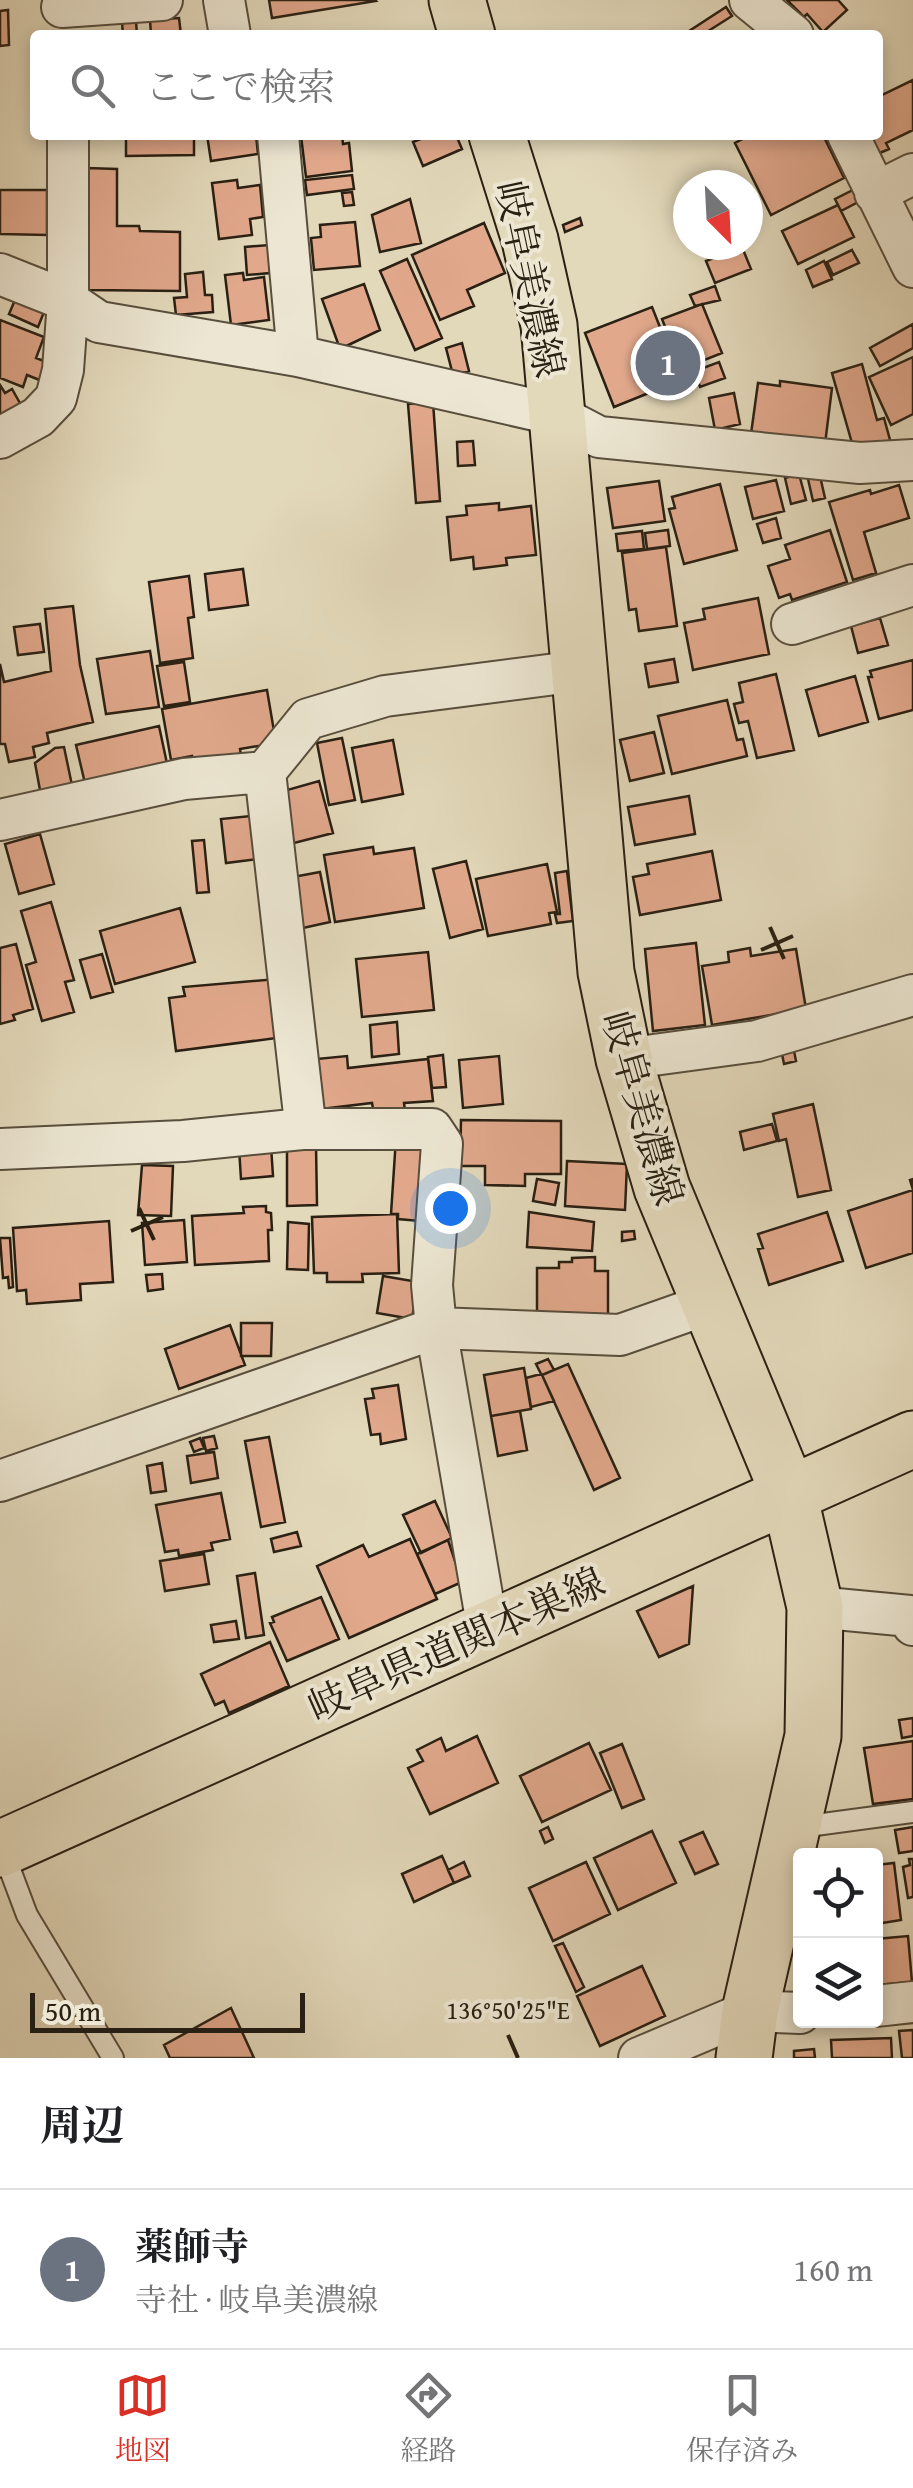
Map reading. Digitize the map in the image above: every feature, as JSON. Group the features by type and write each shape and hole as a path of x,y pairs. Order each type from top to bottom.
{"main road":[{"path":"457,0 466,30"},
{"name":"岐阜美濃線","path":"499,140 530,240 549,326 606,972 624,1059 662,1188 789,1494 814,1607 813,1736 792,1828 765,2027"},
{"name":"岐阜県道関本巣線","path":"0,1845 913,1440"}],"street":[{"path":"62,14 162,0"},
{"path":"224,0 229,30"},
{"path":"750,0 787,30"},
{"path":"0,438 38,417 56,398 63,370 68,301 68,140"},
{"path":"278,140 298,356"},
{"path":"850,140 913,267"},
{"path":"875,193 913,174"},
{"path":"0,274 68,301 100,322 298,356 557,416 599,437 860,463 913,460"},
{"path":"792,624 913,585"},
{"path":"302,1129 304,1114 292,993 265,772 308,718 385,696 579,671"},
{"path":"0,820 184,779 265,772"},
{"path":"624,1059 757,1041 913,995"},
{"path":"0,1150 183,1142 302,1129 432,1129 442,1144 432,1285 436,1328 488,1630"},
{"path":"0,1481 436,1328 620,1336 711,1303"},
{"path":"814,1607 912,1618"},
{"path":"883,2005 913,2002"},
{"path":"639,2058 765,2027"}],"lane":[{"path":"792,1828 913,1812"},
{"path":"0,1845 27,1915 112,2058"}],"building":[{"path":"269,0 375,0 376,1 272,18"},
{"path":"787,0 838,0 847,10 825,30 807,14 804,17"},
{"path":"726,7 732,16 710,30 691,30"},
{"path":"8,10 9,45 0,46 0,11"},
{"path":"179,18 180,30 151,30 150,20"},
{"path":"136,21 137,30 123,30 122,22"},
{"path":"913,80 913,130 886,143 889,149 875,155 868,140 883,140 883,95"},
{"path":"126,140 194,140 194,155 126,156"},
{"path":"208,140 257,140 258,154 211,161"},
{"path":"301,140 349,143 352,171 306,177"},
{"path":"458,140 462,149 423,166 413,142"},
{"path":"741,140 825,140 844,178 771,215 763,199 763,170 748,170 735,143"},
{"path":"86,168 117,169 117,226 180,232 180,291 88,290"},
{"path":"352,175 354,189 307,195 305,180"},
{"path":"237,180 238,188 260,185 263,217 250,219 252,235 219,239 212,183"},
{"path":"857,188 862,200 841,211 835,199"},
{"path":"0,190 47,190 47,235 0,234"},
{"path":"352,192 354,205 344,206 342,193"},
{"path":"410,199 421,243 380,252 372,215"},
{"path":"838,205 854,237 798,264 782,231"},
{"path":"580,218 582,225 565,232 563,225"},
{"path":"355,222 360,266 314,270 311,238 321,237 320,225"},
{"path":"484,223 505,273 467,290 474,306 440,320 412,255"},
{"path":"269,245 270,273 247,275 245,247"},
{"path":"852,250 859,263 833,275 827,262"},
{"path":"407,259 442,338 415,350 380,271"},
{"path":"747,260 751,269 715,283 706,261"},
{"path":"824,261 832,279 813,287 806,270"},
{"path":"203,272 205,295 212,295 213,312 176,315 174,298 187,297 185,274"},
{"path":"243,273 244,280 264,277 269,320 231,325 225,275"},
{"path":"364,284 380,330 340,349 322,299"},
{"path":"715,286 720,300 695,306 690,295"},
{"path":"15,300 44,312 38,327 9,314"},
{"path":"702,304 722,353 682,369 662,319"},
{"path":"652,307 681,380 614,407 585,333"},
{"path":"0,320 44,337 36,358 49,363 42,381 27,375 23,387 0,378"},
{"path":"913,324 913,348 880,366 870,348"},
{"path":"462,343 469,371 453,375 446,348"},
{"path":"913,357 913,414 891,425 869,377"},
{"path":"719,362 725,378 700,387 695,371"},
{"path":"862,364 877,420 884,418 890,440 854,450 832,373"},
{"path":"780,381 832,388 825,444 751,434 758,383 780,386"},
{"path":"0,385 5,393 12,389 21,405 0,417"},
{"path":"734,393 740,424 715,430 709,398"},
{"path":"433,402 440,501 416,503 408,404"},
{"path":"473,441 475,465 458,466 457,442"},
{"path":"799,474 806,500 791,504 785,478"},
{"path":"820,476 825,498 813,501 808,479"},
{"path":"776,480 784,511 753,519 745,487"},
{"path":"659,481 665,521 613,528 607,488"},
{"path":"720,484 737,550 684,564 669,509 675,508 672,497"},
{"path":"899,485 909,518 864,532 876,573 853,580 829,502"},
{"path":"499,503 499,510 531,506 536,555 506,558 507,565 474,569 473,557 451,560 447,517 467,515 466,506"},
{"path":"776,518 781,538 763,543 757,524"},
{"path":"668,530 670,546 647,549 645,533"},
{"path":"830,530 847,582 792,600 790,594 779,598 768,566 790,559 785,545"},
{"path":"642,531 644,549 618,551 616,534"},
{"path":"666,547 677,626 639,631 636,609 629,610 622,553"},
{"path":"243,569 248,605 209,610 205,574"},
{"path":"189,576 194,617 188,618 193,658 160,663 149,582"},
{"path":"758,598 769,654 693,670 684,623 705,619 703,609"},
{"path":"73,606 80,665 93,722 47,733 49,743 33,747 35,757 9,762 5,744 0,744 0,664 4,682 51,671 45,609"},
{"path":"880,618 888,645 858,653 851,626"},
{"path":"40,624 44,652 18,655 14,627"},
{"path":"150,651 159,707 106,714 97,659"},
{"path":"674,659 678,682 649,687 645,664"},
{"path":"913,660 913,710 879,719 868,677 872,677 870,671"},
{"path":"184,662 190,702 164,706 157,666"},
{"path":"776,674 794,750 757,758 748,721 739,723 734,704 743,702 739,683"},
{"path":"855,676 868,722 819,736 806,690"},
{"path":"267,690 276,743 240,749 242,761 194,770 192,756 171,760 162,709"},
{"path":"727,700 737,740 743,739 747,756 672,774 658,716"},
{"path":"159,726 169,773 87,792 76,745"},
{"path":"654,732 664,773 630,781 620,740"},
{"path":"342,738 355,800 329,805 317,743"},
{"path":"393,740 403,794 362,802 352,748"},
{"path":"64,747 74,795 42,801 35,763 55,748"},
{"path":"319,781 333,833 294,843 280,792"},
{"path":"689,796 695,834 635,845 628,807"},
{"path":"260,815 267,858 226,863 221,819"},
{"path":"40,834 54,884 19,894 5,844"},
{"path":"204,840 209,892 197,893 192,841"},
{"path":"373,847 374,854 414,848 424,908 335,922 324,855"},
{"path":"712,851 721,900 640,915 633,877 649,874 647,864"},
{"path":"466,861 483,929 450,938 433,869"},
{"path":"547,864 557,912 549,913 551,924 488,936 476,879"},
{"path":"567,871 573,921 557,923 555,914 560,914 555,873"},
{"path":"320,872 330,922 303,928 293,877"},
{"path":"51,902 74,980 65,982 74,1012 42,1021 26,965 36,962 21,911"},
{"path":"180,908 195,962 115,984 100,931"},
{"path":"696,943 705,1025 653,1031 645,949"},
{"path":"16,944 33,1009 0,1024 0,948"},
{"path":"750,948 751,956 796,949 806,1009 712,1025 702,966 729,962 728,952"},
{"path":"428,952 434,1010 362,1017 356,959"},
{"path":"102,954 113,992 91,998 80,960"},
{"path":"277,979 284,1037 176,1051 169,998 185,996 183,987"},
{"path":"397,1022 399,1054 372,1057 370,1025"},
{"path":"794,1051 796,1061 784,1064 782,1054"},
{"path":"443,1055 446,1087 432,1088 428,1057"},
{"path":"347,1056 348,1068 428,1059 433,1101 404,1103 405,1111 374,1114 372,1103 321,1109 316,1059"},
{"path":"499,1056 503,1104 463,1108 459,1060"},
{"path":"813,1104 831,1190 798,1197 786,1139 779,1141 773,1114"},
{"path":"461,1120 561,1121 561,1174 525,1174 525,1186 485,1185 485,1166 460,1166"},
{"path":"772,1124 777,1141 744,1150 740,1132"},
{"path":"396,1138 436,1153 431,1222 398,1219 398,1214 391,1214"},
{"path":"316,1145 317,1205 287,1206 287,1146"},
{"path":"271,1146 273,1176 241,1179 239,1148"},
{"path":"567,1161 627,1164 625,1210 565,1206"},
{"path":"142,1165 173,1166 171,1216 138,1215"},
{"path":"537,1179 559,1183 555,1205 533,1201"},
{"path":"913,1190 913,1253 866,1268 848,1211"},
{"path":"266,1206 266,1212 271,1213 272,1230 268,1230 269,1261 195,1265 192,1216 244,1213 243,1207"},
{"path":"529,1212 594,1222 592,1251 527,1247"},
{"path":"827,1212 843,1261 769,1285 758,1249 763,1248 758,1234"},
{"path":"397,1214 399,1273 362,1274 363,1282 327,1282 327,1273 314,1273 312,1217"},
{"path":"184,1220 187,1262 145,1265 142,1223"},
{"path":"109,1221 113,1282 80,1284 81,1300 27,1304 26,1290 17,1291 13,1228"},
{"path":"288,1222 309,1224 308,1270 287,1269"},
{"path":"634,1231 635,1239 622,1241 622,1232"},
{"path":"0,1238 10,1238 13,1287 9,1288 8,1277 3,1278"},
{"path":"595,1257 595,1271 608,1271 608,1317 537,1317 537,1268 559,1268 559,1262 572,1262 572,1258"},
{"path":"162,1274 163,1289 148,1291 146,1275"},
{"path":"383,1276 418,1282 412,1319 377,1313"},
{"path":"241,1323 272,1323 271,1356 241,1356"},
{"path":"230,1325 245,1365 179,1389 165,1349"},
{"path":"548,1359 554,1370 542,1375 554,1401 531,1407 526,1378 541,1374 536,1364"},
{"path":"568,1364 620,1478 594,1490 542,1375"},
{"path":"524,1368 531,1409 491,1416 484,1375"},
{"path":"398,1385 406,1439 381,1444 380,1434 371,1435 365,1399 374,1398 372,1389"},
{"path":"520,1411 527,1450 498,1456 491,1416"},
{"path":"214,1436 217,1448 206,1451 203,1438"},
{"path":"269,1437 285,1522 261,1527 245,1441"},
{"path":"200,1438 204,1448 194,1452 190,1442"},
{"path":"214,1452 218,1478 191,1483 187,1456"},
{"path":"162,1463 166,1491 151,1493 147,1466"},
{"path":"221,1493 230,1539 211,1543 213,1550 179,1556 178,1550 165,1552 156,1505"},
{"path":"435,1501 452,1538 421,1553 403,1515"},
{"path":"297,1532 301,1546 274,1552 271,1539"},
{"path":"410,1539 437,1599 349,1638 317,1566 363,1545 369,1557"},
{"path":"448,1540 462,1582 435,1594 417,1554"},
{"path":"204,1554 209,1584 165,1591 160,1561"},
{"path":"255,1573 264,1635 246,1638 237,1576"},
{"path":"693,1586 689,1644 659,1657 637,1611"},
{"path":"321,1597 339,1639 287,1661 270,1623 274,1622 272,1617"},
{"path":"236,1621 239,1639 214,1642 211,1625"},
{"path":"270,1642 289,1686 229,1713 224,1701 215,1705 201,1674"},
{"path":"913,1718 913,1736 902,1738 899,1720"},
{"path":"477,1736 498,1783 430,1814 408,1768 423,1761 417,1750 441,1738 446,1751"},
{"path":"913,1741 913,1799 873,1804 864,1748"},
{"path":"589,1743 611,1790 542,1822 520,1776"},
{"path":"622,1744 644,1799 622,1808 600,1753"},
{"path":"548,1827 553,1839 545,1843 540,1831"},
{"path":"913,1827 913,1851 899,1853 895,1830"},
{"path":"652,1831 676,1883 618,1910 594,1858"},
{"path":"703,1832 718,1864 695,1874 680,1842"},
{"path":"442,1856 454,1883 414,1902 402,1874"},
{"path":"909,1859 913,1859 913,1897 908,1898 903,1867 910,1865"},
{"path":"464,1862 470,1876 454,1883 448,1870"},
{"path":"586,1862 610,1914 553,1941 529,1888"},
{"path":"894,1863 901,1920 883,1923 883,1864"},
{"path":"908,1936 912,1982 883,1984 883,1938"},
{"path":"563,1943 584,1987 576,1992 555,1946"},
{"path":"642,1966 665,2016 600,2046 577,1996"},
{"path":"231,2008 254,2058 170,2058 164,2045"},
{"path":"913,2030 913,2058 902,2058 899,2031"},
{"path":"891,2038 892,2058 832,2058 831,2040"},
{"path":"814,2049 815,2058 794,2058 794,2051"}],"place":[{"name":"薬師寺","path":"668,363"}]}
